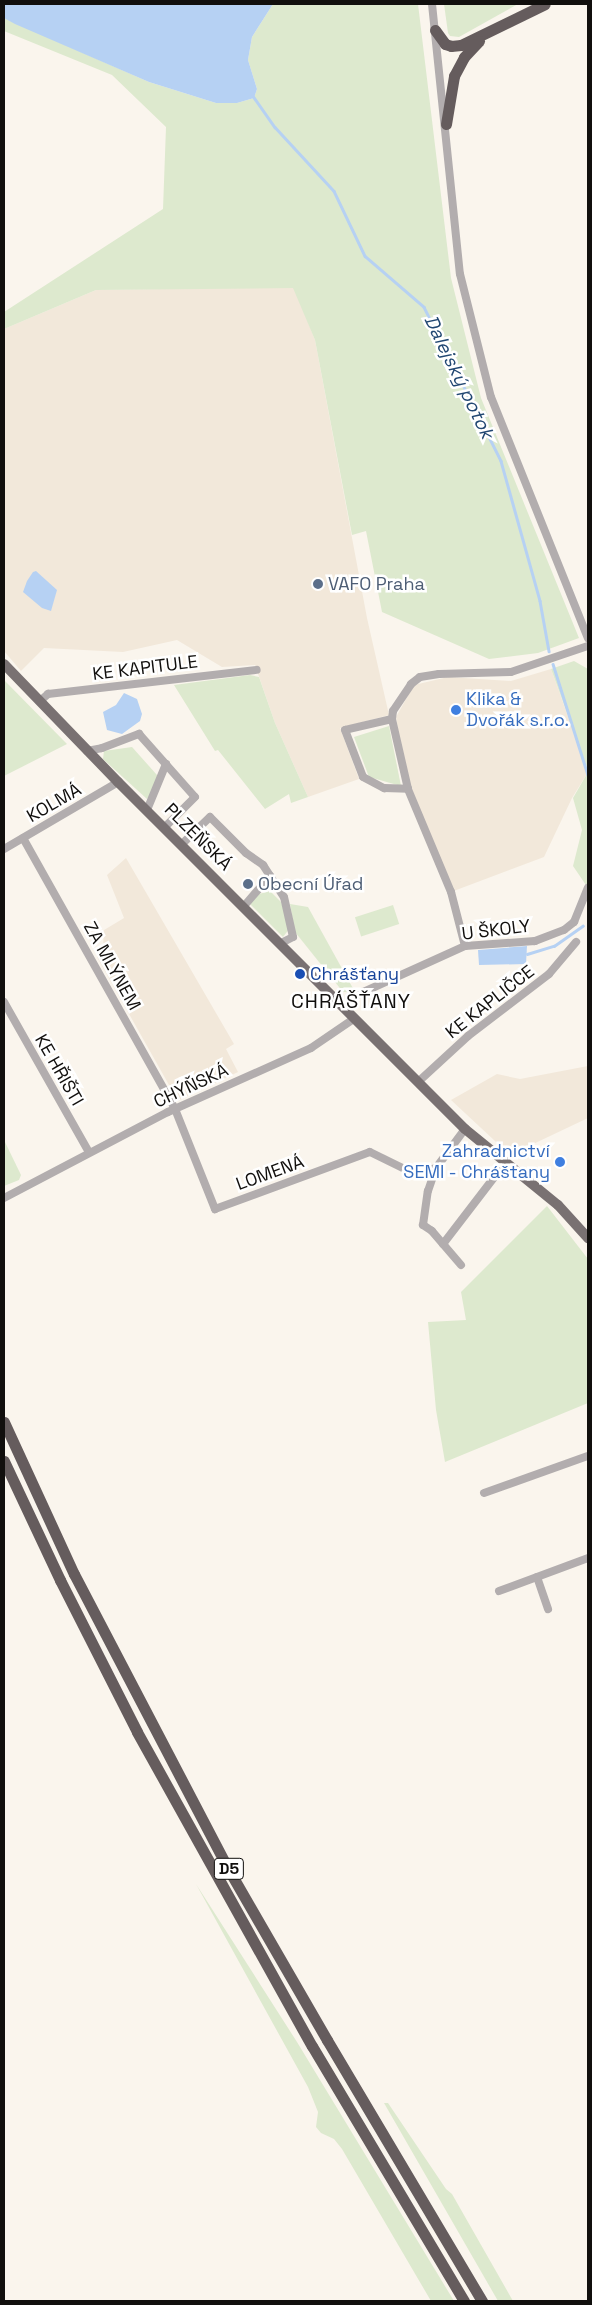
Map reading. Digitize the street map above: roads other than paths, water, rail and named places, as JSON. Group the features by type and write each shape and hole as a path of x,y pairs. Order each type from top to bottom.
{"highway":[{"path":"435,30 445,44 454,46 465,44 545,4"},
{"path":"446,124 450,91 457,69 471,48 496,28"},
{"name":"D5","path":"4,1422 74,1574 230,1872 336,2057 482,2301"},
{"name":"D5","path":"4,1460 60,1580 156,1767 312,2046 464,2301"}],"main road":[{"name":"PLZEŇSKÁ","path":"4,664 87,751 465,1129 558,1205 588,1238"}],"street":[{"path":"432,4 446,124 460,274 491,398 588,638"},
{"path":"465,946 451,892 408,789 392,719 395,707 414,680 420,677 439,674 511,672 588,646"},
{"name":"KE KAPITULE","path":"40,702 48,694 257,670"},
{"path":"392,719 345,730 363,777 384,788 408,789"},
{"path":"87,751 102,748 139,734 195,797 165,827"},
{"path":"147,810 166,764"},
{"name":"KOLMÁ","path":"4,849 118,782"},
{"path":"182,844 210,817 246,853 263,865 284,897 293,937 281,943"},
{"name":"ZA MLÝNEM","path":"23,838 175,1109"},
{"path":"244,906 270,876"},
{"name":"U ŠKOLY","path":"360,994 465,946 535,941 564,930 574,922 588,888"},
{"name":"KE KAPLIČCE","path":"418,1082 468,1036 549,974 576,942"},
{"name":"KE HŘIŠTI","path":"4,1002 89,1152"},
{"name":"CHÝŇSKÁ","path":"4,1198 89,1152 175,1109 311,1048 355,1018"},
{"name":"LOMENÁ","path":"175,1109 215,1209 370,1152 415,1174 436,1168"},
{"path":"461,1265 423,1225 428,1191 436,1168 465,1129"},
{"path":"443,1244 506,1162"},
{"path":"484,1493 588,1456"},
{"path":"499,1591 588,1558"},
{"path":"537,1577 548,1609"}],"water":[{"path":"4,4 273,4 252,37 248,60 257,89 254,98 237,103 216,103 149,82 15,24 4,18"},
{"path":"36,571 57,590 51,611 42,608 23,592 27,581 33,572"},
{"path":"124,693 137,699 142,714 140,721 122,734 107,730 103,712 116,705"},
{"path":"527,946 526,964 479,965 478,950"}],"waterway":[{"name":"Dalejský potok","path":"253,96 275,127 334,191 365,256 424,307 501,461 540,601 549,651"},
{"name":"Dalejský potok","path":"553,664 588,775"},
{"path":"527,954 554,946 583,926"}],"place":[{"name":"VAFO Praha","path":"318,584"},
{"name":"Klika & Dvořák s.r.o.","path":"456,710"},
{"name":"Obecní Úřad","path":"248,884"},
{"name":"Chrášťany","path":"300,974"},
{"name":"Zahradnictví SEMI - Chráštany","path":"560,1162"}],"district":[{"name":"CHRÁŠŤANY","path":"351,1001"}]}
